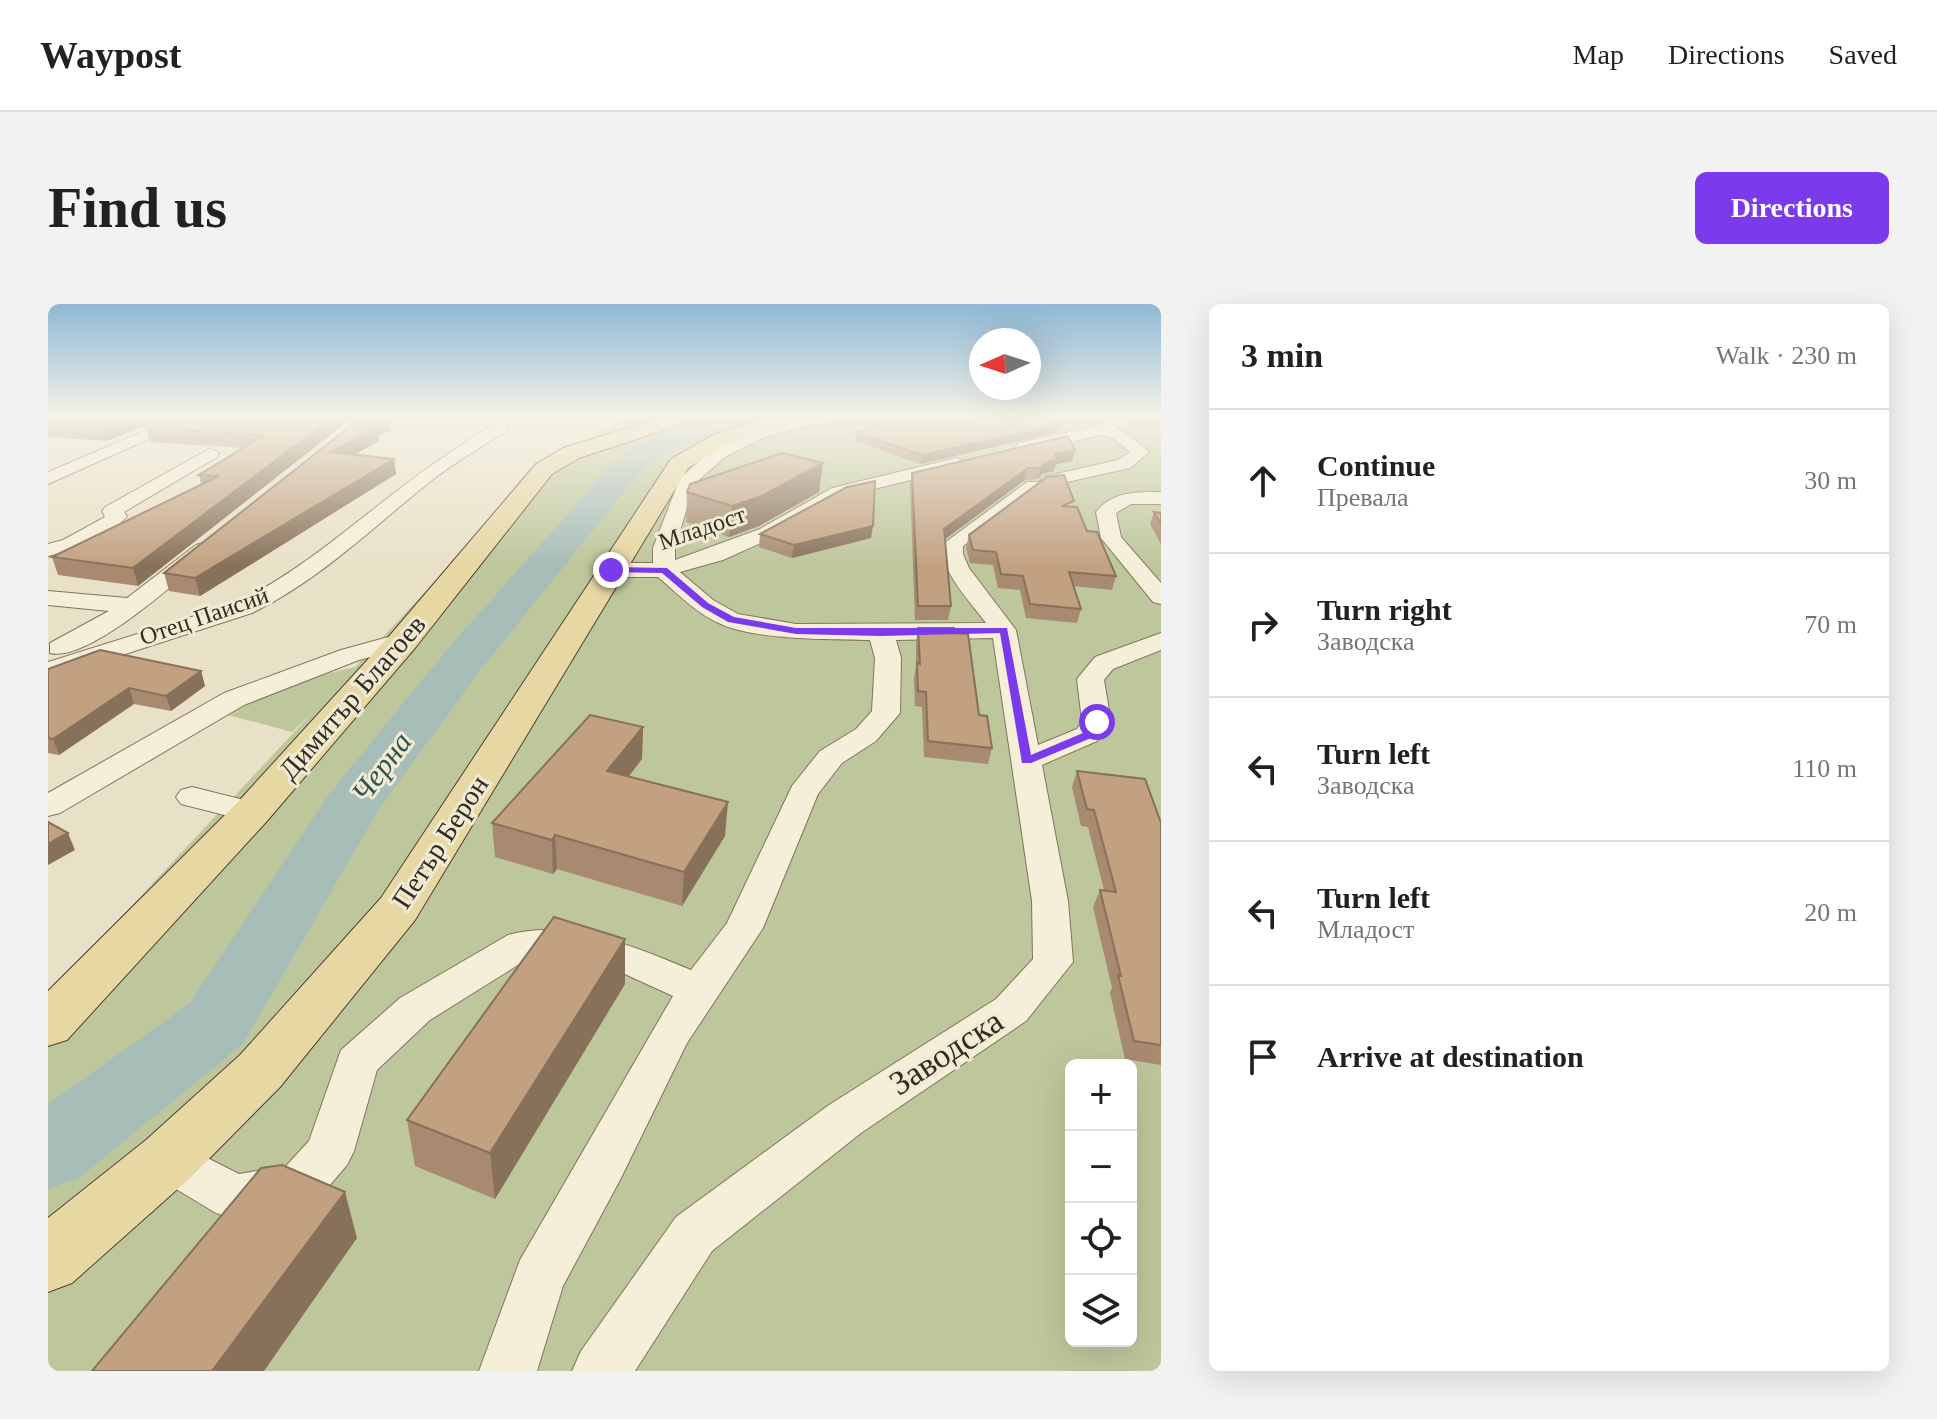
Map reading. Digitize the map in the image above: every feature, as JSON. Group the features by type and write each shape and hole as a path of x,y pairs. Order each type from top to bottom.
{"main road":[{"name":"Димитър Благоев","path":"48,1025 252,812 403,641 547,467"},
{"name":"Петър Берон","path":"48,1260 168,1159 260,1071 398,909 422,876 677,467"}],"street":[{"path":"48,479 75,467"},
{"path":"48,550 70,545 112,521 117,516 112,511 187,467"},
{"name":"Отец Паисий","path":"48,671 102,651 244,608 271,595 300,577 440,467"},
{"path":"703,467 686,482 664,548 664,570 705,605 731,620 796,631 881,633 1004,630"},
{"name":"Младост","path":"611,570 664,570 715,555 767,533 839,492 941,467"},
{"name":"Заводска","path":"601,1371 694,1234 845,1119 1011,1010 1053,962 1050,901 1004,630 959,569 952,554 953,544 1041,484 1112,467"},
{"path":"1161,498 1127,499 1113,503 1106,512 1111,538 1161,597"},
{"path":"48,653 80,640 133,606 214,541"},
{"path":"48,598 133,606"},
{"path":"508,1371 539,1278 603,1165 668,1038 698,990 744,928 803,793 831,757 866,735 886,713 888,658 881,633"},
{"path":"48,806 234,699 350,655 403,641"},
{"path":"1027,761 1087,735 1092,729 1097,722 1090,679 1104,663 1161,641"},
{"path":"192,797 252,812"},
{"path":"168,1159 234,1197 300,1185 330,1151 357,1062 415,1009 522,944 570,946 626,958 698,990"}],"green space":[{"path":"542,467 1161,467 1161,1371 48,1371 48,995 314,711 292,732 217,712 316,676 355,667"}],"building":[{"path":"212,467 267,467 133,568 52,557 219,476 199,475"},
{"path":"299,467 381,467 195,578 164,573"},
{"path":"741,467 816,467 762,496 732,506 687,492 690,484"},
{"path":"938,467 1042,467 1028,468 944,529 951,606 918,606 912,473"},
{"path":"1064,475 1074,501 1062,506 1077,507 1087,531 1097,532 1116,576 1069,572 1081,609 1030,604 1023,576 1001,574 996,552 973,550 969,535 1047,477"},
{"path":"875,481 873,526 794,545 760,534 847,487"},
{"path":"918,628 954,628 954,633 968,634 979,715 987,716 992,748 928,741 926,692 918,691"},
{"path":"100,650 201,671 166,696 129,688 53,739 48,738 48,669"},
{"path":"590,715 643,727 607,771 728,802 684,872 555,835 552,840 492,823"},
{"path":"1077,771 1145,779 1161,823 1161,1045 1134,1041 1100,890 1116,892 1094,810 1087,809"},
{"path":"48,822 68,833 48,844"},
{"path":"554,917 625,939 490,1153 407,1120"},
{"path":"282,1165 345,1192 212,1371 92,1371 261,1168"}],"waterway":[{"name":"Черна","path":"48,1152 216,1024 351,806 461,663 629,467"}],"route":[{"path":"611,570 664,570 705,605 731,620 796,631 881,633 1004,630 1027,761 1087,735 1097,722"}]}
